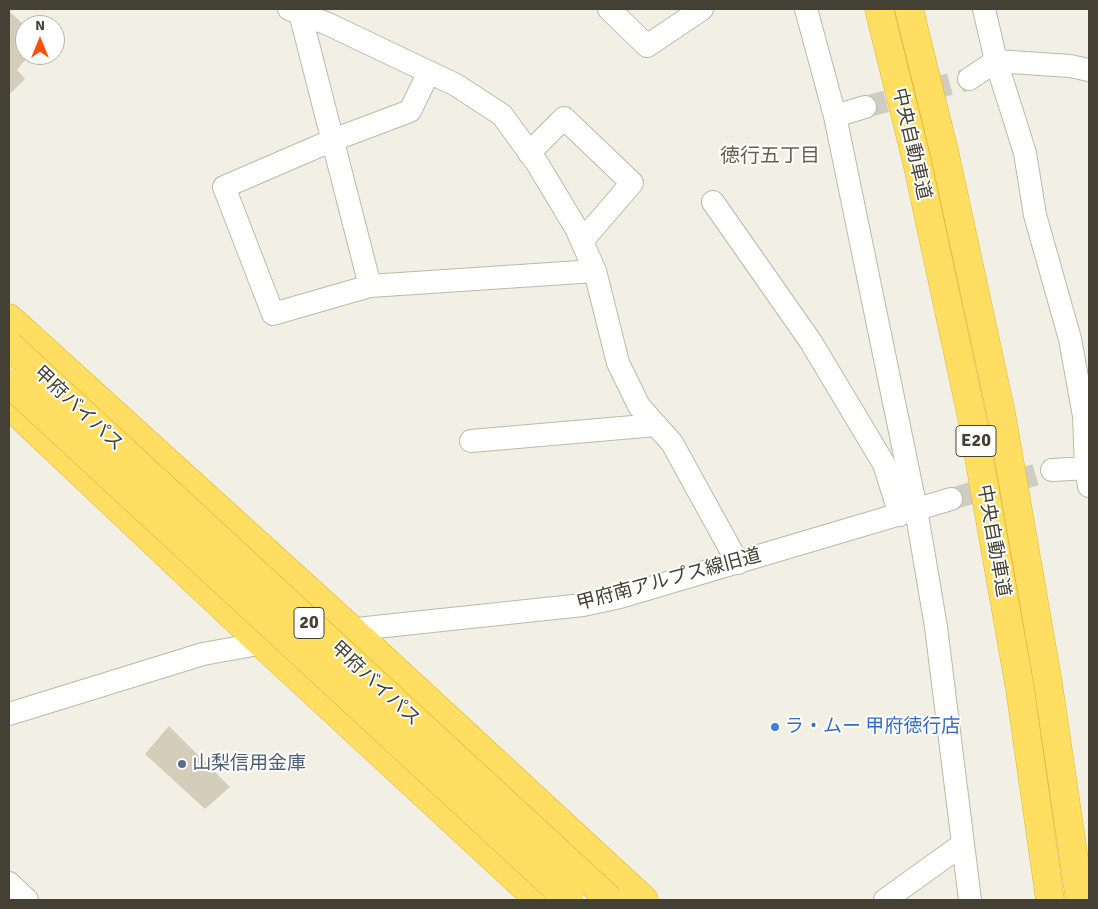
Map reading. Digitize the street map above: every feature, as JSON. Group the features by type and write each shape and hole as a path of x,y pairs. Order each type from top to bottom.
{"highway":[{"name":"中央自動車道","path":"879,9 917,162 972,418 1020,689 1049,890"},
{"name":"中央自動車道","path":"909,9 945,155 1000,413 1048,683 1079,889"},
{"path":"9,318 351,629 644,900"},
{"name":"甲府バイパス","path":"9,345 610,900"},
{"name":"甲府バイパス","path":"9,383 569,900"},
{"path":"9,405 261,643 539,900"}],"street":[{"path":"609,9 648,46 702,9"},
{"path":"806,9 835,116 908,512 936,627 970,900"},
{"path":"984,9 996,61 1025,153 1035,215 1070,340 1084,416 1088,474 1052,470"},
{"path":"295,11 328,24 456,85 502,115 529,153 582,241 595,271 618,363 639,406 672,443 738,562"},
{"path":"295,11 333,140 370,286"},
{"path":"969,79 996,61 1070,66 1089,70"},
{"path":"429,72 410,111 333,140 224,187 273,314 370,286 595,271"},
{"path":"835,116 865,107"},
{"path":"529,153 564,118 632,183 582,241"},
{"path":"713,202 811,342 884,464 908,512"},
{"path":"471,441 656,425"},
{"name":"甲府南アルプス線旧道","path":"9,714 203,654 261,643 351,629 583,606 620,597 951,499"},
{"path":"885,900 963,844"},
{"path":"9,883 27,900"}],"building":[{"path":"9,11 15,17 15,65 21,65 17,70 25,79 9,95"},
{"path":"169,726 230,787 205,809 145,754"}],"tunnel":[{"path":"865,107 969,79"},
{"path":"951,499 1052,470"}],"place":[{"name":"ラ・ムー 甲府徳行店","path":"775,727"},
{"name":"山梨信用金庫","path":"182,764"}],"district":[{"name":"徳行五丁目","path":"770,157"}]}
